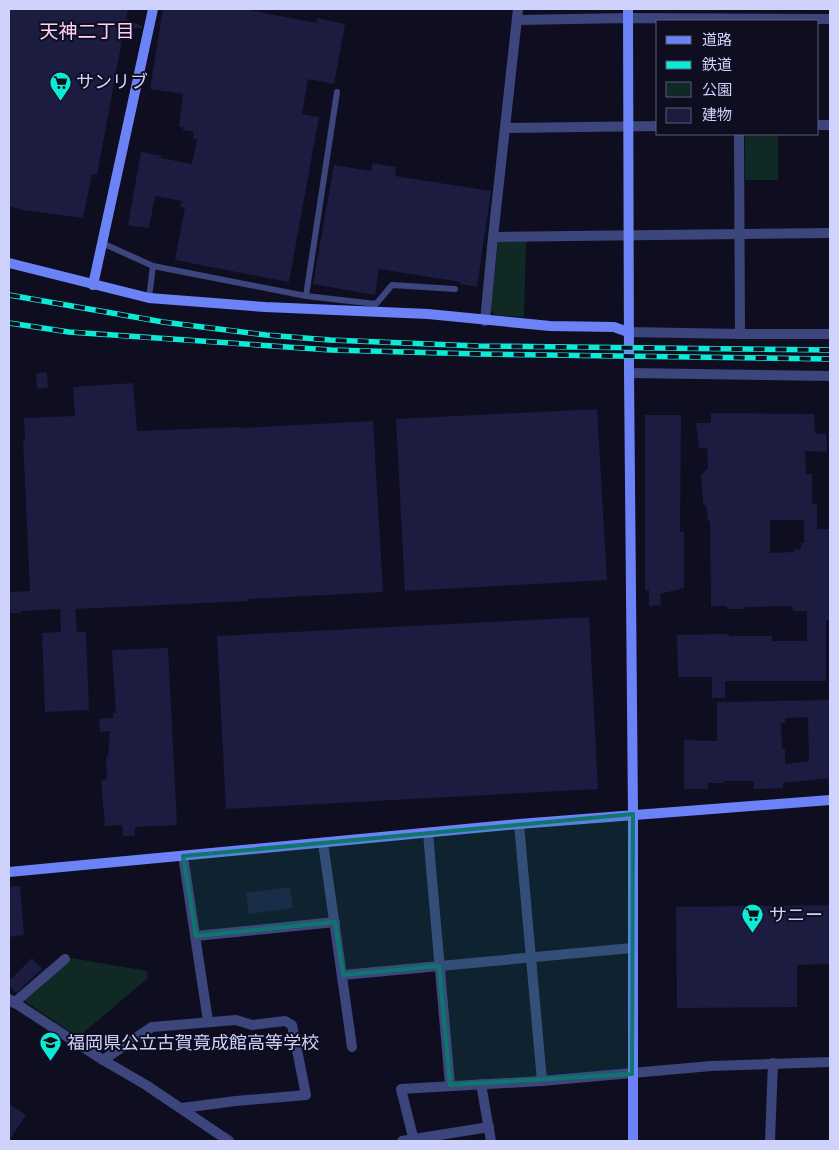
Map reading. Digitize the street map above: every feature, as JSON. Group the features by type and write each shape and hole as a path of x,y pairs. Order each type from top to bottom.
{"street":[{"path":"93,285 153,9"},
{"path":"485,321 518,9"},
{"path":"517,20 628,14 738,20 830,19"},
{"path":"628,14 628,373 633,814 633,1141"},
{"path":"505,128 656,126"},
{"path":"739,135 740,334"},
{"path":"493,237 830,233"},
{"path":"9,264 149,298 264,307 428,314 550,326 614,327 628,332 830,334"},
{"path":"628,373 830,376"},
{"path":"9,872 633,814 830,800"},
{"path":"519,824 542,1081"},
{"path":"428,833 450,1085"},
{"path":"323,843 352,1047"},
{"path":"184,856 208,1021"},
{"path":"196,936 335,922"},
{"path":"342,975 632,948"},
{"path":"65,959 12,1001 182,1108 229,1141"},
{"path":"103,1060 152,1027 236,1020 252,1026 285,1021 292,1025 306,1095 236,1100 182,1108"},
{"path":"770,1141 773,1062"},
{"path":"414,1140 401,1089 542,1081 773,1062 830,1062"},
{"path":"481,1084 491,1141"},
{"path":"402,1141 489,1126"}],"lane":[{"path":"306,296 337,92"},
{"path":"102,243 153,266 306,296 376,304 392,285 455,289"},
{"path":"149,298 153,266"}],"highlighted area":[{"path":"633,814 632,1074 450,1085 439,966 343,975 335,922 196,936 183,856"}],"green space":[{"path":"745,135 778,135 778,180 745,180"},
{"path":"502,241 526,241 524,317 495,315 491,310 498,243"},
{"path":"71,958 147,971 148,978 78,1037 23,1000"}],"building":[{"name":"サンリブ","path":"9,9 128,9 126,19 142,26 142,28 124,29 97,175 92,174 83,218 23,210 9,206"},
{"path":"163,9 244,9 317,23 317,18 345,24 334,84 308,79 302,114 319,117 289,282 175,260 185,207 180,207 182,201 155,196 149,228 128,225 141,152 192,164 197,139 193,139 194,132 183,130 183,127 179,127 183,94 150,89"},
{"path":"372,163 396,167 395,176 491,191 477,287 461,284 461,282 379,269 375,295 313,284 334,165 371,171"},
{"path":"47,372 48,388 37,389 36,373"},
{"path":"133,383 137,431 373,421 383,592 248,599 248,601 75,609 77,632 85,632 86,634 89,710 45,712 42,633 61,632 60,609 9,613 9,592 30,591 23,439 25,439 24,418 75,416 73,387"},
{"path":"597,409 607,580 405,591 396,419"},
{"path":"711,413 814,414 815,433 826,434 827,452 805,451 806,474 812,474 812,504 817,504 817,529 830,529 830,620 826,620 826,681 725,681 725,698 712,698 712,677 678,677 677,635 729,634 729,636 772,636 772,641 807,641 807,611 793,611 792,606 727,609 727,606 711,606 710,521 708,521 706,505 703,505 701,475 708,468 707,448 699,448 696,423 711,423","holes":["770,520 804,520 804,543 801,543 801,549 794,550 794,552 770,553"]},
{"path":"645,415 681,415 680,532 684,532 684,588 660,594 661,605 649,606 649,590 645,590"},
{"path":"589,617 598,789 226,809 217,636"},
{"path":"168,648 177,825 135,827 135,836 123,836 122,825 105,826 101,780 107,779 106,757 108,757 110,731 100,732 99,719 113,718 113,713 116,713 112,650"},
{"path":"829,700 830,778 783,783 783,788 754,789 754,781 724,781 724,783 708,783 708,789 684,789 684,740 717,741 717,702","holes":["808,717 809,761 785,764 785,749 782,749 781,723 785,723 785,718"]},
{"path":"20,886 24,935 9,937 9,887"},
{"path":"290,887 293,908 249,914 246,893"},
{"name":"サニー","path":"830,905 830,964 797,965 797,1007 677,1008 676,907"},
{"path":"32,958 42,969 16,993 9,985 9,981"},
{"path":"9,1104 26,1115 9,1141"}],"railway":[{"path":"9,295 163,322 266,335 330,340 478,346 830,350"},
{"path":"9,323 69,332 331,350 830,359"}],"place":[{"name":"サンリブ","path":"60,101"},
{"name":"サニー","path":"753,934"},
{"name":"福岡県公立古賀竟成館高等学校","path":"51,1062"}],"district":[{"name":"天神二丁目","path":"87,31"}]}
